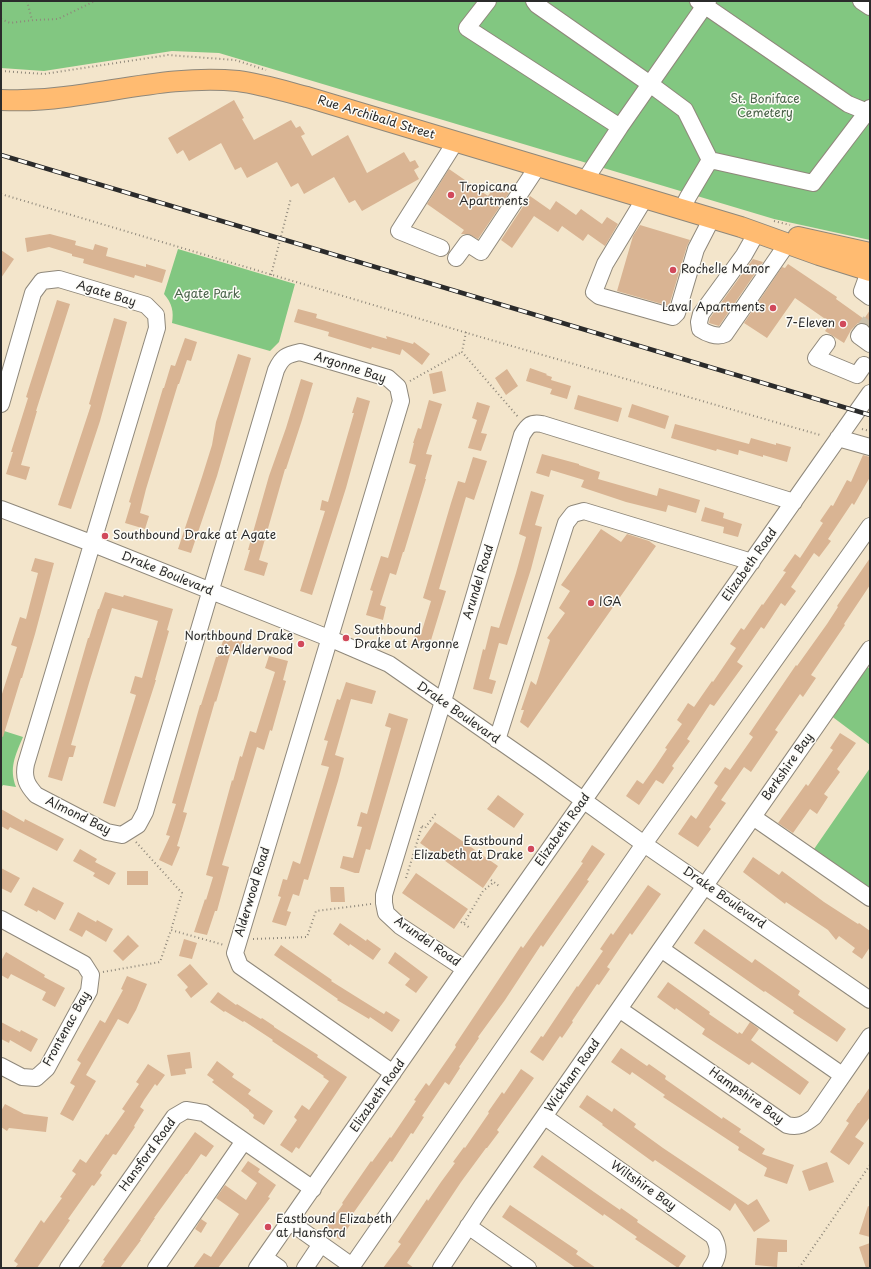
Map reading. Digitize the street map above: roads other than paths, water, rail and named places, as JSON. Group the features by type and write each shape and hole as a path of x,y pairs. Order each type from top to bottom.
{"main road":[{"name":"Rue Archibald Street","path":"1,100 32,101 63,98 168,82 203,80 238,81 307,97 456,141 749,229 819,255 869,264"},
{"name":"Rue Archibald Street","path":"749,229 822,242 869,264"}],"street":[{"path":"488,1 467,28 620,126"},
{"path":"534,1 537,5 685,110 710,160"},
{"path":"861,1 870,7"},
{"path":"585,180 703,3 848,104 869,110 813,183 710,160"},
{"path":"441,248 399,231 456,141"},
{"path":"682,209 710,160"},
{"path":"456,258 467,243 481,252 538,166"},
{"path":"645,198 605,264 594,292 599,296 673,317 678,313 696,249 712,218"},
{"path":"749,229 744,255 701,314 699,322 700,329 704,332 720,336 725,334 787,244"},
{"path":"869,264 862,291 870,298"},
{"name":"Agate Bay","path":"1,404 33,293 42,281 59,279 146,306 156,315 156,328 91,543"},
{"path":"827,343 816,358 856,375 867,350"},
{"name":"Argonne Bay","path":"210,591 276,370 280,361 288,355 300,352 388,378 398,387 401,401 331,639"},
{"name":"Elizabeth Road","path":"261,1263 465,969 870,393"},
{"name":"Arundel Road","path":"465,969 400,926 386,913 384,895 443,703 522,435 527,426 533,423 542,424 794,502"},
{"path":"838,438 870,447"},
{"name":"Drake Boulevard","path":"1,509 91,543 331,639 389,664 584,800 644,844 706,885 870,1000"},
{"path":"497,740 566,523 573,514 584,511 752,562"},
{"path":"290,1222 354,1267 644,844 870,526"},
{"name":"Almond Bay","path":"91,543 24,774 28,786 36,795 106,832 122,835 128,832 138,825 145,812 210,591"},
{"name":"Alderwood Road","path":"331,639 235,953 240,966 393,1073"},
{"name":"Berkshire Bay","path":"706,885 869,654"},
{"path":"753,817 870,898"},
{"name":"Wickham Road","path":"441,1268 468,1226 706,885"},
{"name":"Frontenac Bay","path":"1,919 84,964 91,974 90,991 47,1068 36,1078 22,1077 1,1066"},
{"path":"661,949 842,1075"},
{"name":"Hampshire Bay","path":"620,1009 787,1125 795,1127 804,1125 814,1117 870,1036"},
{"name":"Hansford Road","path":"68,1268 174,1117 186,1110 204,1112 313,1189"},
{"name":"Wiltshire Bay","path":"544,1117 713,1236 718,1244 719,1254 711,1268"},
{"path":"156,1268 244,1141"},
{"path":"468,1226 528,1268"},
{"path":"305,1268 321,1244"},
{"path":"261,1263 279,1268"}],"tunnel":[{"path":"862,332 870,321"}],"railway":[{"path":"1,155 870,415"}],"place":[{"name":"Tropicana Apartments","path":"451,195"},
{"name":"Rochelle Manor","path":"673,270"},
{"name":"Laval Apartments","path":"773,308"},
{"name":"7-Eleven","path":"843,324"},
{"name":"Southbound Drake at Agate","path":"105,536"},
{"name":"IGA","path":"591,603"},
{"name":"Southbound Drake at Argonne","path":"346,638"},
{"name":"Northbound Drake at Alderwood","path":"301,644"},
{"name":"Eastbound Elizabeth at Drake","path":"531,849"},
{"name":"Eastbound Elizabeth at Hansford","path":"268,1227"}],"park label":[{"name":"St. Boniface Cemetery","path":"765,107"},
{"name":"Agate Park","path":"207,295"}]}
